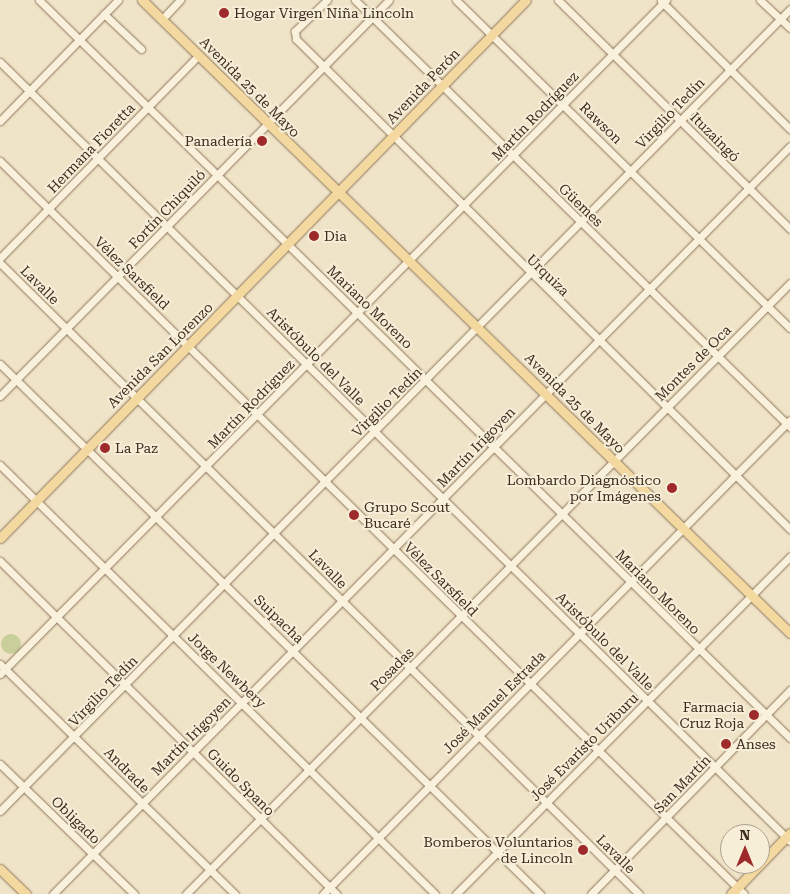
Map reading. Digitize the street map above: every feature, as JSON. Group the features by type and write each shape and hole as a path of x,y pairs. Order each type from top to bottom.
{"main road":[{"name":"Avenida 25 de Mayo","path":"142,0 201,53"},
{"name":"Avenida 25 de Mayo","path":"150,0 269,122 790,633"},
{"name":"Avenida Perón","path":"340,192 526,0"},
{"name":"Avenida San Lorenzo","path":"0,538 340,192"},
{"path":"770,855 789,837"},
{"path":"0,869 26,894"},
{"path":"737,892 752,874"}],"street":[{"name":"Mariano Moreno","path":"39,0 630,580 697,649 790,738"},
{"path":"0,121 118,0"},
{"path":"166,15 180,0"},
{"name":"Urquiza","path":"327,0 293,34 322,68 464,206 530,275 666,409 790,529"},
{"name":"Güemes","path":"355,0 717,357 789,424"},
{"name":"Fortín Chiquiló","path":"0,396 168,227 388,0"},
{"name":"Rawson","path":"456,0 790,328"},
{"name":"Ituzaingó","path":"558,0 790,229"},
{"path":"760,0 790,28"},
{"path":"663,1 729,70 790,129"},
{"name":"Martín Rodríguez","path":"2,669 56,619 208,467 358,314 409,259 514,156 663,1"},
{"name":"Virgilio Tedín","path":"0,811 76,737 224,584 276,534 479,328 790,9"},
{"path":"104,14 141,49"},
{"name":"Hermana Fioretta","path":"0,258 201,53"},
{"name":"Aristóbulo del Valle","path":"0,62 444,498 511,567 580,632 647,701 789,837"},
{"name":"Martín Irigoyen","path":"52,894 194,753 546,392 599,341 790,146"},
{"name":"Vélez Sarsfield","path":"0,161 119,276 324,484 597,751 737,892"},
{"name":"Lavalle","path":"0,263 639,894"},
{"name":"Montes de Oca","path":"616,462 790,283"},
{"name":"Suipacha","path":"0,364 224,584 294,650 360,719 540,894"},
{"name":"José Manuel Estrada","path":"323,894 734,475 789,424"},
{"name":"Posadas","path":"186,894 562,514 616,462"},
{"name":"Jorge Newbery","path":"0,465 311,769 434,894"},
{"name":"José Evaristo Uriburu","path":"456,894 750,594 790,556"},
{"name":"Guido Spano","path":"0,561 56,619 337,894"},
{"name":"Andrade","path":"2,669 76,737 235,894"},
{"name":"San Martín","path":"590,894 790,690"},
{"name":"Obligado","path":"0,764 134,894"}],"green space":[{"path":"11,634 18,637 21,644 18,651 11,654 4,651 1,644 4,637"}],"place":[{"name":"Hogar Virgen Niña Lincoln","path":"224,13"},
{"name":"Panadería","path":"262,141"},
{"name":"Dia","path":"314,236"},
{"name":"La Paz","path":"105,448"},
{"name":"Lombardo Diagnóstico por Imágenes","path":"672,488"},
{"name":"Grupo Scout Bucaré","path":"354,515"},
{"name":"Farmacia Cruz Roja","path":"754,715"},
{"name":"Anses","path":"726,744"},
{"name":"Bomberos Voluntarios de Lincoln","path":"583,850"}]}
